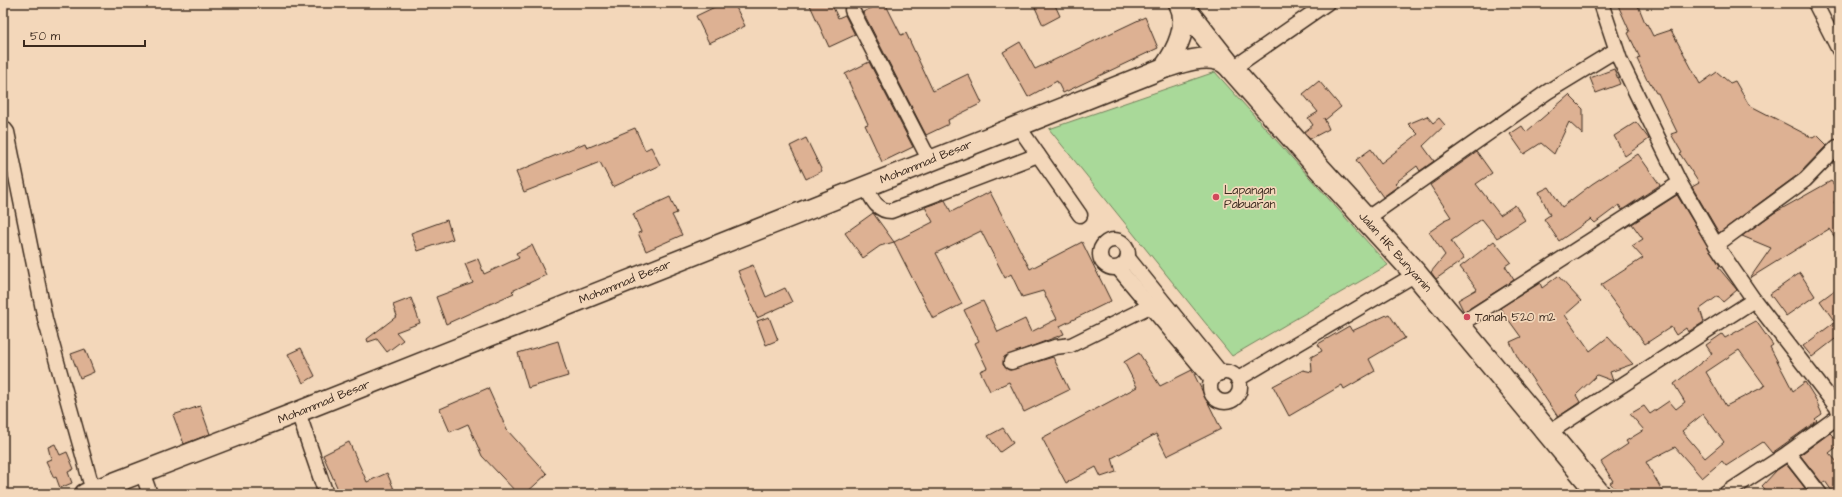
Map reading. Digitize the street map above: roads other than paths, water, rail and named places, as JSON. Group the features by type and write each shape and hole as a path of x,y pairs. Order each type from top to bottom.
{"main road":[{"path":"1180,3 1232,69"},
{"name":"Jalan HR Bunyamin","path":"1232,69 1416,274 1599,494"}],"street":[{"path":"853,3 852,10 930,161"},
{"path":"1164,68 1174,55 1181,36 1183,10 1180,3"},
{"path":"1232,69 1327,3"},
{"path":"1602,3 1620,60 1680,183 1716,245 1754,300 1839,410"},
{"path":"1815,3 1839,50"},
{"path":"1366,219 1547,92 1616,50"},
{"name":"Jalan HR Bunyamin","path":"1164,68 1180,63 1207,59 1219,60 1232,69"},
{"name":"Mohammad Besar","path":"89,492 298,412 1164,68"},
{"path":"1018,126 1080,214"},
{"path":"3,127 7,132 46,319 89,492"},
{"path":"1716,245 1805,180 1837,147"},
{"path":"866,186 879,208 884,211 890,211 1038,155"},
{"path":"1459,324 1680,183"},
{"path":"1123,263 1216,376 1150,306 1123,263"},
{"path":"1238,379 1416,274"},
{"path":"1548,433 1754,300"},
{"path":"1011,362 1055,347 1071,345 1150,306"},
{"path":"1230,373 1238,379 1240,387 1239,393 1231,402 1226,403 1214,399 1211,394 1209,388 1216,376 1230,373"},
{"path":"298,412 326,494"},
{"path":"1725,494 1788,453 1839,416"},
{"path":"1788,453 1820,494"},
{"path":"142,472 150,494"}],"place":[{"name":"Lapangan Pabuaran","path":"1216,197"},
{"name":"Tanah 520 m2","path":"1467,317"}]}
